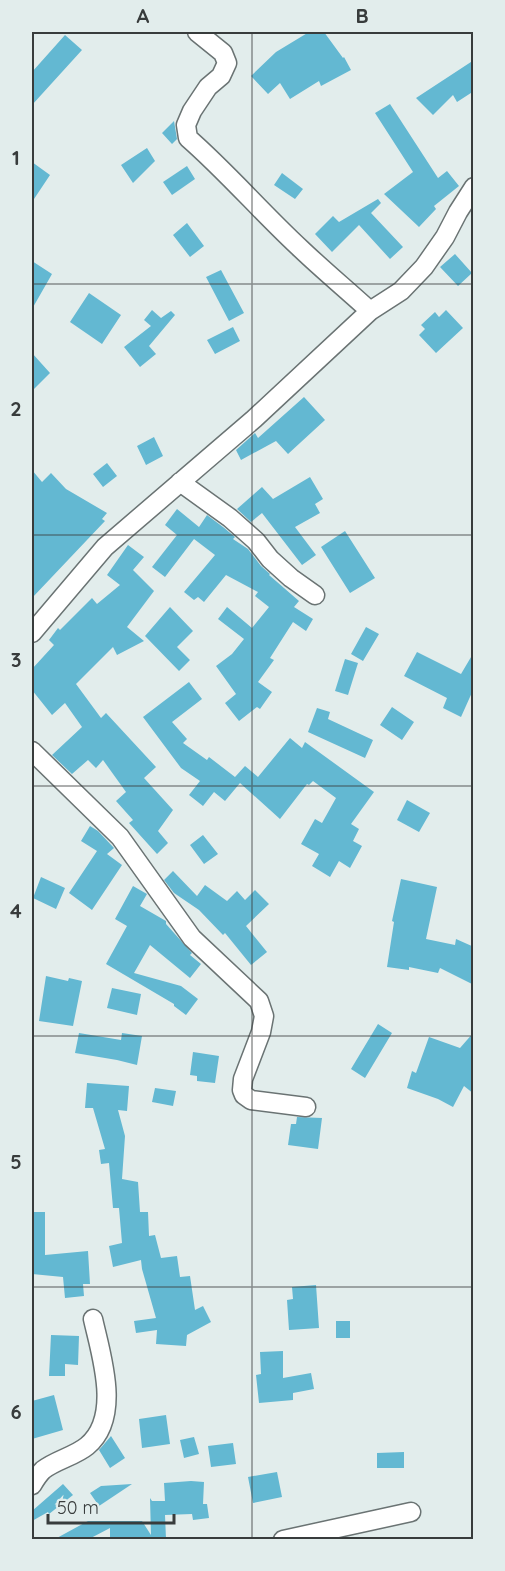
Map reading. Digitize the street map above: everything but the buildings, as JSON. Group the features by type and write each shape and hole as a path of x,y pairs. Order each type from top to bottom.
{"street":[{"path":"197,32 223,52 227,63 221,76 208,87 192,111 186,125 188,138 214,161 301,249 370,311"},
{"path":"32,633 105,547 254,419 370,311 401,291 424,267 445,237 474,187"},
{"path":"180,482 230,518 256,542 270,559 315,596"},
{"path":"32,751 120,837 192,938 259,1001 264,1016 261,1032 243,1079 244,1095 251,1100 306,1107"},
{"path":"32,1485 43,1470 87,1446 97,1434 106,1413 107,1379 93,1319"},
{"path":"283,1539 411,1512"}]}
